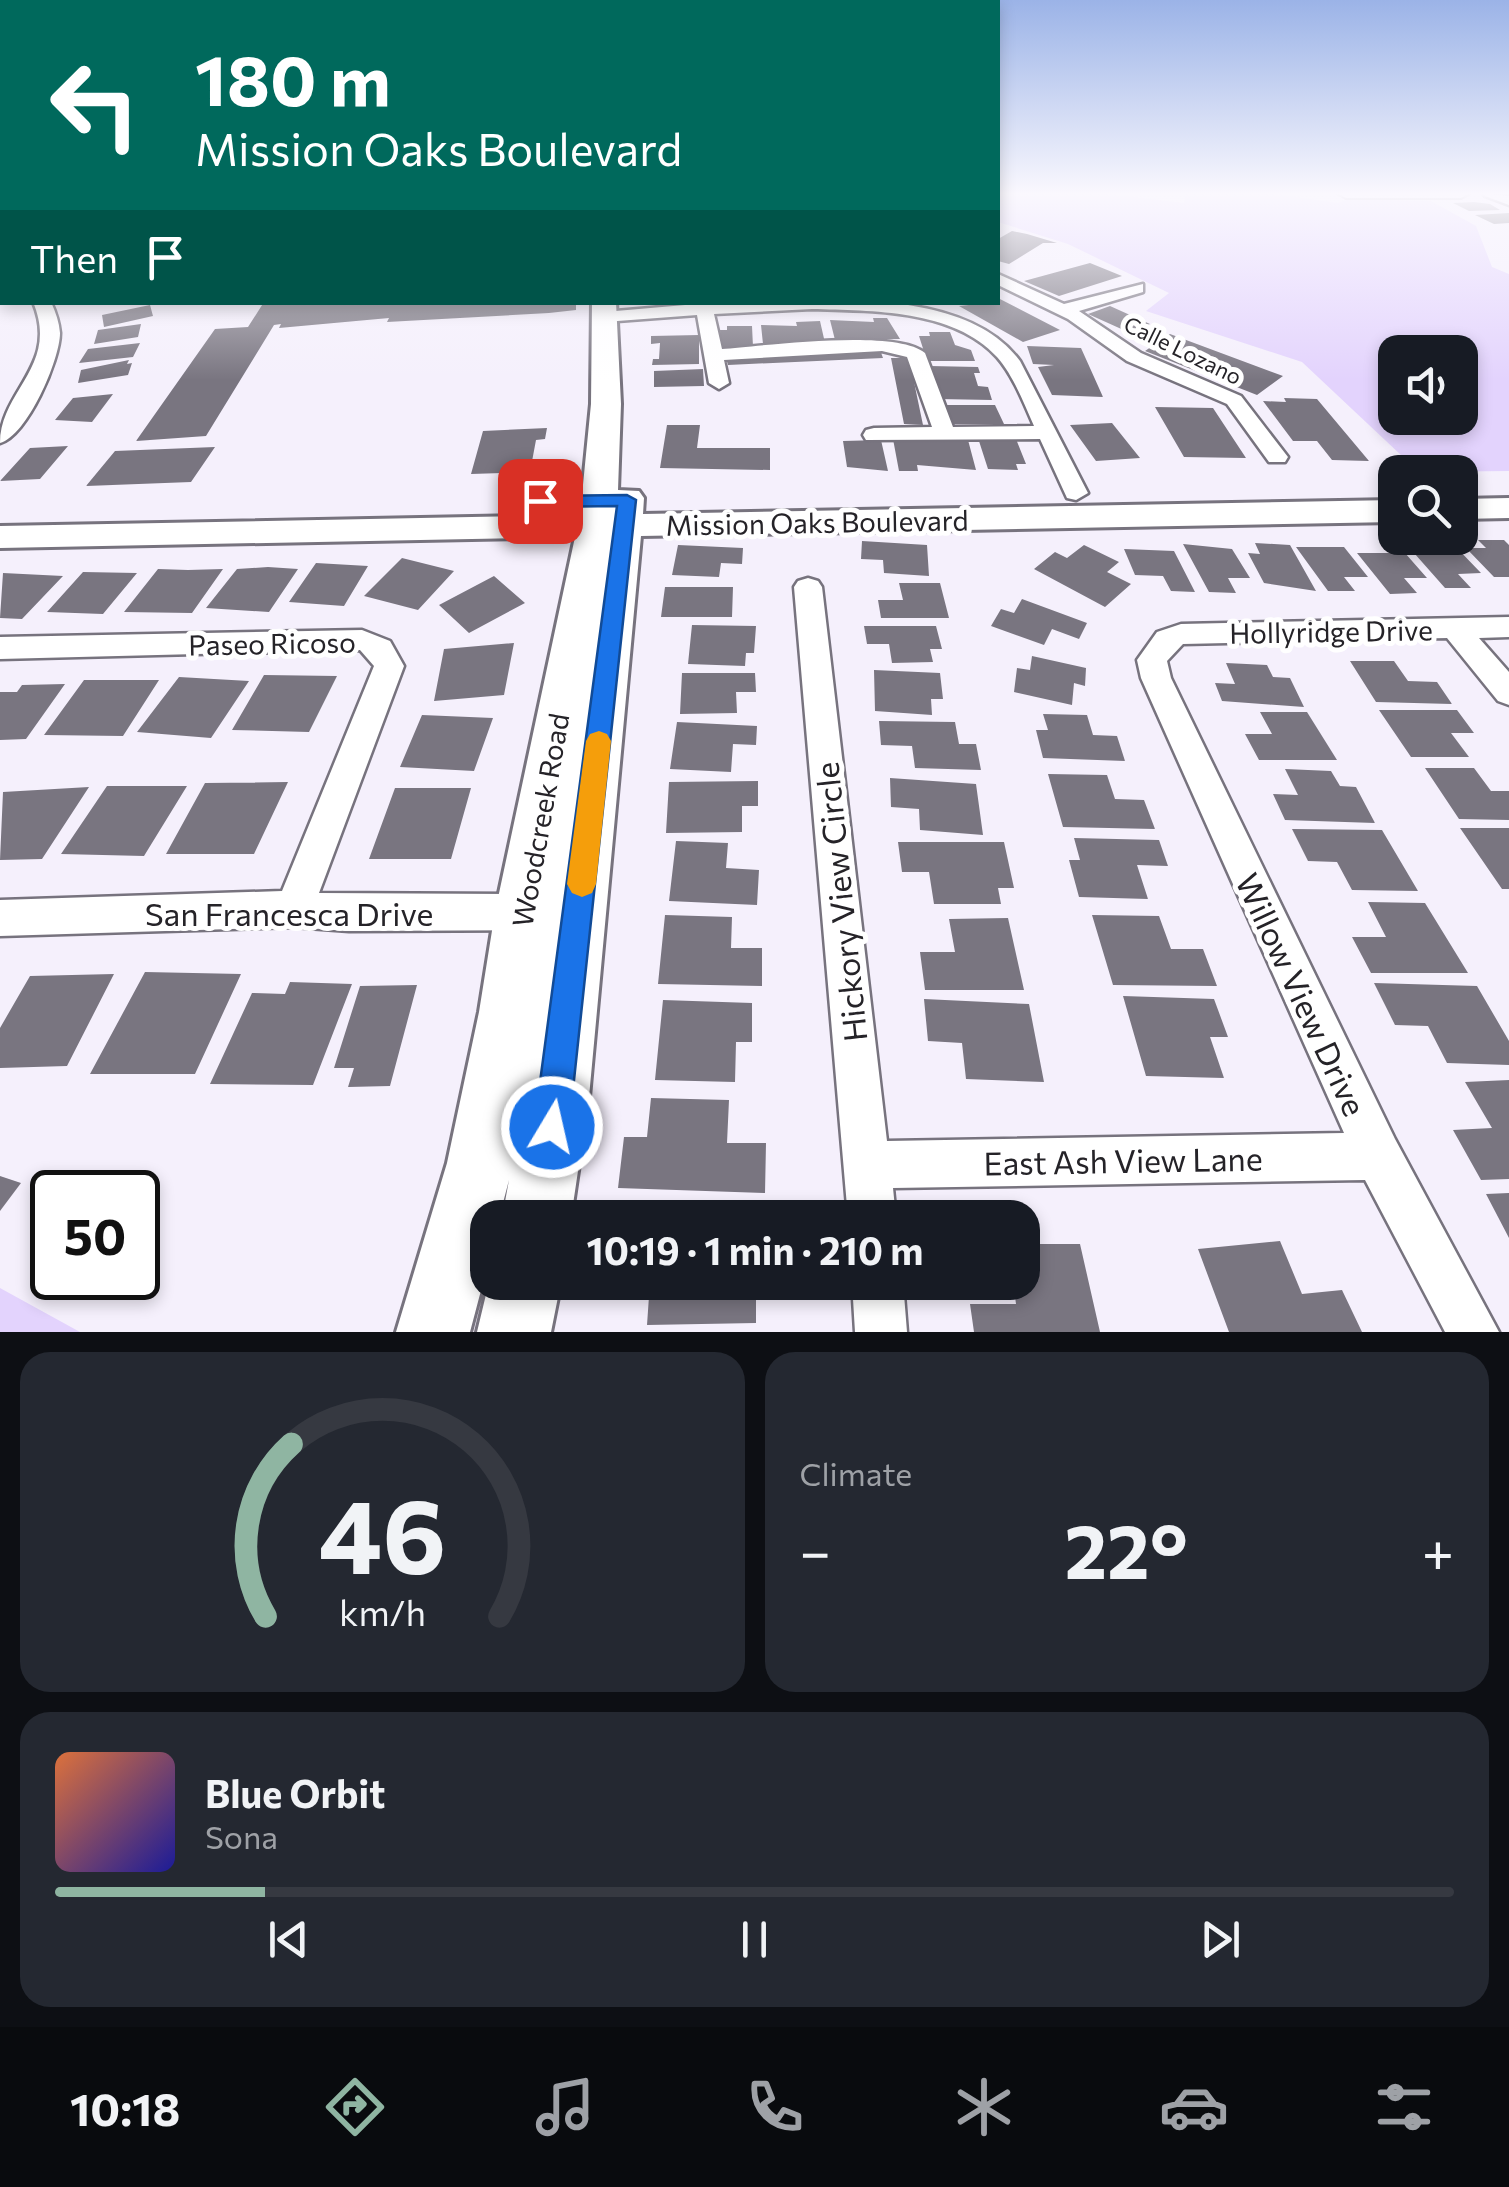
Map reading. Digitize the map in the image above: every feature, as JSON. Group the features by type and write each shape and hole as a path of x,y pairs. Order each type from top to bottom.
{"main road":[{"name":"Woodcreek Road","path":"539,1200 557,1097 550,911 612,513 630,457 613,309"},
{"path":"1478,485 1509,484"},
{"name":"Mission Oaks Boulevard","path":"0,538 1076,493 1378,487"},
{"path":"1478,509 1509,508"},
{"name":"Mission Oaks Boulevard","path":"0,511 1378,510"},
{"name":"Woodcreek Road","path":"433,1332 480,1163 509,1012 550,911"},
{"path":"514,1332 521,1300"}],"street":[{"name":"Calle Lozano","path":"1000,279 1065,309 1134,357 1234,400 1277,458"},
{"path":"1065,309 1137,288"},
{"path":"0,436 21,410 36,382 51,338 52,320 44,305"},
{"path":"613,309 705,311 785,305"},
{"path":"869,305 930,307 968,326 1002,350 1076,493"},
{"path":"705,311 719,382"},
{"path":"714,354 882,345 906,348 915,352 945,434"},
{"path":"874,435 1046,432"},
{"name":"Hickory View Circle","path":"808,587 871,1200"},
{"name":"Hollyridge Drive","path":"1157,648 1182,634 1509,627"},
{"path":"1454,628 1509,692"},
{"name":"Paseo Ricoso","path":"0,648 362,640 375,643 385,653 389,666 294,909"},
{"name":"Willow View Drive","path":"1157,648 1152,660 1156,678 1378,1156 1472,1332"},
{"name":"San Francesca Drive","path":"0,918 294,909 349,914 550,911"},
{"name":"East Ash View Lane","path":"868,1164 1378,1156"},
{"path":"878,1300 881,1332"}],"shaded area":[{"path":"1091,255 1487,255 1492,267 1509,274 1509,471 1478,471 1478,455 1401,455 1380,435 1478,435 1478,335 1378,335 1378,433 1302,362 1146,311 1169,293"},
{"path":"0,1288 80,1332 0,1332"}],"building":[{"path":"1000,255 1023,255 1009,264 1000,262"},
{"path":"1090,263 1122,276 1059,296 1024,281"},
{"path":"1000,299 1060,330 1023,342 959,306 1000,305"},
{"path":"150,305 153,316 104,327 102,315"},
{"path":"262,305 576,305 576,310 549,313 387,322 389,318 279,328 281,324 274,325 206,436 136,441 215,329 248,327"},
{"path":"1110,306 1150,324 1128,332 1088,314"},
{"path":"873,318 887,318 900,339 835,340 830,320 874,322"},
{"path":"820,321 825,343 763,344 761,325 797,326 796,322"},
{"path":"141,324 138,337 94,344 98,330"},
{"path":"727,326 752,326 753,347 721,347 720,330 727,330"},
{"path":"929,332 950,332 955,345 971,350 975,361 927,361 919,336 930,336"},
{"path":"1170,334 1283,376 1257,395 1145,351"},
{"path":"699,335 699,364 652,365 653,359 659,359 660,343 651,344 651,336"},
{"path":"140,343 133,357 79,363 88,349"},
{"path":"1027,346 1081,348 1103,397 1052,395 1038,367 1054,365 1033,364"},
{"path":"880,350 883,358 728,365 726,357"},
{"path":"891,358 909,358 923,425 904,424"},
{"path":"129,360 127,364 132,363 128,375 78,383 81,370"},
{"path":"930,366 978,367 980,373 974,373 978,386 988,387 992,400 938,399"},
{"path":"703,369 704,386 654,387 654,371"},
{"path":"113,394 92,422 55,420 73,398"},
{"path":"1284,398 1317,399 1369,461 1332,460 1317,441 1293,441 1263,401 1286,402"},
{"path":"943,405 995,405 1004,424 950,424"},
{"path":"1155,407 1213,408 1246,458 1184,457"},
{"path":"1112,423 1140,458 1096,461 1070,425"},
{"path":"667,425 700,425 697,448 770,448 770,470 660,468"},
{"path":"547,428 545,439 536,440 530,472 471,474 483,431"},
{"path":"978,438 1016,439 1026,464 1016,464 1018,470 988,469"},
{"path":"893,439 968,440 976,470 917,465 918,471 899,471"},
{"path":"881,440 888,471 847,467 843,441"},
{"path":"68,446 40,479 0,481 30,448"},
{"path":"215,447 191,482 86,486 115,451"},
{"path":"1478,540 1504,540 1509,545 1509,577 1494,577 1473,555 1478,555 1478,548 1486,548"},
{"path":"862,541 927,545 929,576 884,573 883,560 861,559"},
{"path":"1255,543 1290,545 1316,591 1264,583 1248,553 1260,554"},
{"path":"1183,544 1232,549 1250,578 1228,578 1236,593 1209,592"},
{"path":"678,545 743,548 742,564 721,563 719,577 672,575"},
{"path":"1084,545 1119,562 1107,572 1131,584 1105,607 1034,569 1055,552 1067,558"},
{"path":"1296,547 1344,547 1368,577 1344,577 1355,591 1328,591"},
{"path":"1124,549 1174,551 1195,592 1171,591 1163,576 1135,575"},
{"path":"1357,553 1407,555 1427,578 1404,578 1417,593 1390,594"},
{"path":"1416,555 1464,555 1481,573 1458,574 1471,588 1445,588"},
{"path":"402,558 454,571 418,610 364,596"},
{"path":"316,563 368,566 344,606 289,602"},
{"path":"158,569 223,569 192,613 124,612"},
{"path":"237,569 298,569 269,612 206,608"},
{"path":"83,572 137,573 103,614 47,612"},
{"path":"3,573 63,576 22,619 0,618"},
{"path":"494,576 525,603 469,633 439,605"},
{"path":"899,583 940,583 949,618 881,618 878,600 903,600"},
{"path":"665,587 733,587 732,617 661,617"},
{"path":"1022,599 1087,623 1079,639 1052,629 1044,645 991,626 1001,609 1014,613"},
{"path":"692,625 756,626 754,653 746,653 745,666 688,664"},
{"path":"864,626 936,626 942,649 930,649 933,662 892,663 889,644 867,644"},
{"path":"514,643 504,695 434,701 444,649"},
{"path":"1032,656 1086,668 1085,686 1074,683 1072,705 1014,692 1017,668 1030,670"},
{"path":"1350,661 1394,661 1408,681 1437,682 1452,704 1376,702"},
{"path":"1226,663 1267,665 1273,677 1290,678 1304,707 1222,701 1215,683 1235,684"},
{"path":"874,670 940,673 943,699 931,699 932,715 875,711"},
{"path":"682,673 755,673 756,692 736,692 737,713 680,714"},
{"path":"264,675 337,676 309,732 232,730"},
{"path":"179,677 249,681 211,738 137,732"},
{"path":"84,680 159,680 123,736 44,735"},
{"path":"65,684 26,739 0,740 0,692 17,692 22,685"},
{"path":"1379,710 1457,710 1474,733 1451,733 1469,757 1411,757"},
{"path":"1260,712 1307,712 1337,760 1259,760 1245,734 1272,734"},
{"path":"1043,714 1087,715 1093,735 1117,736 1125,761 1043,758 1036,730 1048,730"},
{"path":"422,715 493,718 474,771 400,767"},
{"path":"879,721 955,722 959,744 976,744 981,770 915,768 912,746 881,745"},
{"path":"677,722 757,726 756,745 733,744 731,772 670,769"},
{"path":"1425,768 1474,768 1491,791 1509,791 1509,820 1459,819"},
{"path":"1285,769 1331,771 1340,786 1356,787 1375,823 1285,820 1273,794 1298,795"},
{"path":"1048,774 1107,775 1115,799 1144,800 1155,829 1063,827"},
{"path":"890,778 976,784 983,835 920,830 919,809 891,807"},
{"path":"758,781 758,806 742,806 742,832 666,833 669,782"},
{"path":"288,782 254,854 166,854 205,783"},
{"path":"107,786 187,786 144,856 61,854"},
{"path":"89,787 42,859 0,860 3,792"},
{"path":"395,788 471,788 451,859 369,859"},
{"path":"1460,828 1509,828 1509,889 1502,889"},
{"path":"1292,829 1382,830 1418,891 1352,890 1337,862 1308,861"},
{"path":"1074,838 1159,840 1168,866 1137,865 1148,899 1079,897 1069,860 1080,860"},
{"path":"676,841 728,843 726,868 759,870 757,905 669,901"},
{"path":"898,842 1004,842 1014,888 998,888 1001,904 934,904 929,872 902,872"},
{"path":"1368,902 1425,903 1468,973 1371,973 1352,937 1386,937"},
{"path":"665,915 732,917 731,948 762,948 762,986 658,984"},
{"path":"1092,915 1159,916 1171,949 1203,949 1217,986 1113,985"},
{"path":"1008,918 1024,990 925,990 920,952 955,952 949,919"},
{"path":"145,972 241,974 195,1074 90,1074"},
{"path":"114,974 67,1066 0,1068 0,1028 30,976"},
{"path":"290,982 352,984 313,1085 210,1084 252,993 285,994"},
{"path":"1374,983 1477,986 1509,1041 1509,1065 1447,1063 1428,1026 1395,1025"},
{"path":"417,985 390,1086 348,1087 354,1068 334,1068 360,986"},
{"path":"1123,996 1214,999 1228,1037 1210,1037 1224,1078 1146,1076"},
{"path":"924,999 1029,1004 1044,1082 966,1079 962,1043 928,1041"},
{"path":"663,1000 752,1003 752,1042 736,1042 735,1082 655,1080"},
{"path":"1509,1080 1509,1179 1481,1180 1453,1130 1492,1128 1465,1082"},
{"path":"651,1098 729,1100 727,1143 766,1143 765,1193 618,1188 624,1137 647,1137"},
{"path":"0,1176 21,1183 0,1211"},
{"path":"1509,1193 1509,1238 1486,1194"},
{"path":"1280,1241 1302,1294 1342,1290 1362,1332 1229,1332 1198,1249"},
{"path":"1040,1244 1080,1244 1100,1332 974,1332 970,1304 1016,1304 1015,1300 1040,1300"},
{"path":"649,1300 756,1300 756,1323 647,1325"}],"slow traffic":[{"path":"582,884 599,741"}],"route":[{"path":"540,501 627,500 552,1127"}]}
